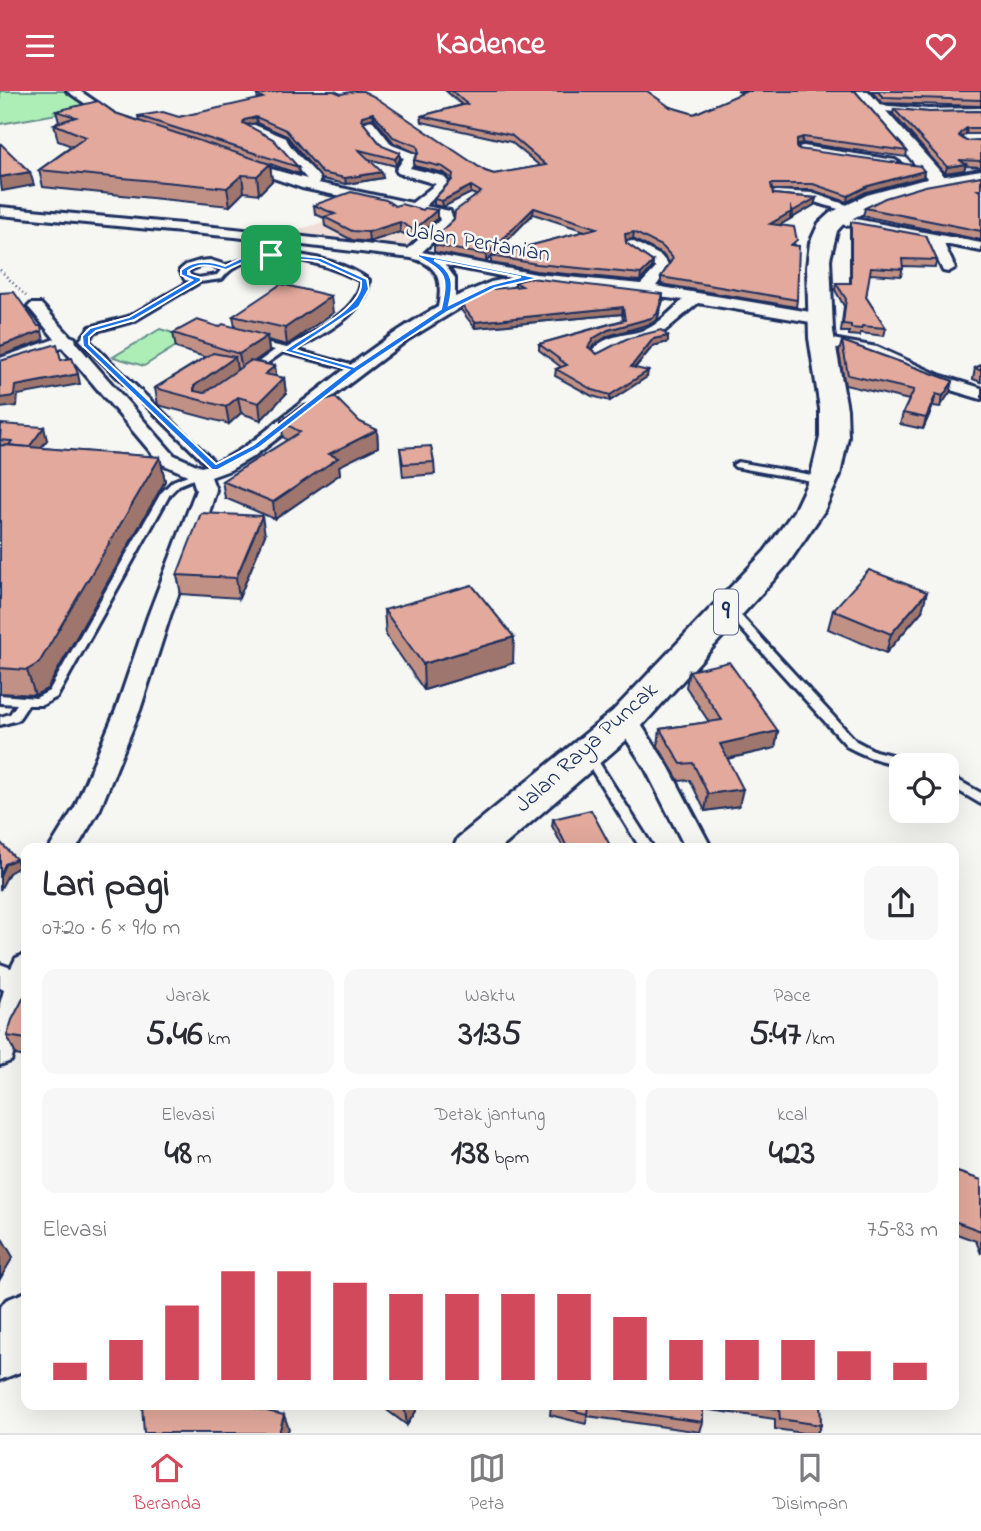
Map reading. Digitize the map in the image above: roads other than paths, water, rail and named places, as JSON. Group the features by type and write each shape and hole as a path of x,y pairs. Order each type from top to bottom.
{"highway":[{"path":"843,214 896,193 934,174 981,176"},
{"name":"Jalan Raya Puncak","path":"488,843 626,720 797,534 810,512 823,480 835,421 821,312 821,242 825,230 843,214"},
{"path":"0,1352 21,1326"}],"main road":[{"path":"860,91 934,174"}],"street":[{"path":"73,91 112,118 131,127"},
{"path":"877,108 928,112 981,111"},
{"path":"369,124 388,148 411,157 402,170 438,179 444,184 416,207"},
{"path":"251,128 282,141 281,145 302,163 314,180 307,185"},
{"path":"803,150 934,174"},
{"path":"226,159 307,185 451,212 446,224 415,255 439,266 446,274 450,284 444,310"},
{"path":"777,195 811,197 843,214 935,239 981,247"},
{"name":"Jalan Pertanian","path":"0,211 278,238 415,255 536,278 821,312 871,349 933,379 981,394"},
{"path":"247,221 278,238"},
{"path":"935,239 948,268"},
{"path":"632,245 656,259 663,267 645,289"},
{"path":"37,307 69,341 167,459 201,473 256,447 355,369 444,310 502,283 536,278"},
{"path":"598,353 619,339 657,330 694,298"},
{"path":"0,364 44,347 69,341"},
{"path":"66,843 85,813 123,723 159,617 198,516 206,490 201,473"},
{"path":"626,720 656,766 696,843"},
{"path":"0,1052 16,975"}],"lane":[{"path":"201,473 84,340 93,330 131,319 198,280 219,277 226,268 255,257 292,255 318,259 365,280 366,289 356,305 236,381"},
{"path":"198,280 185,275 184,270 209,262 226,268"},
{"path":"243,339 355,369"},
{"path":"738,465 823,480"},
{"path":"174,476 201,473"},
{"path":"0,699 38,702 53,694 166,493 176,483 201,473"},
{"path":"729,609 852,744 871,754 889,758"},
{"path":"0,721 14,717 25,701"},
{"path":"587,753 644,843"},
{"path":"959,785 981,799"}]}
